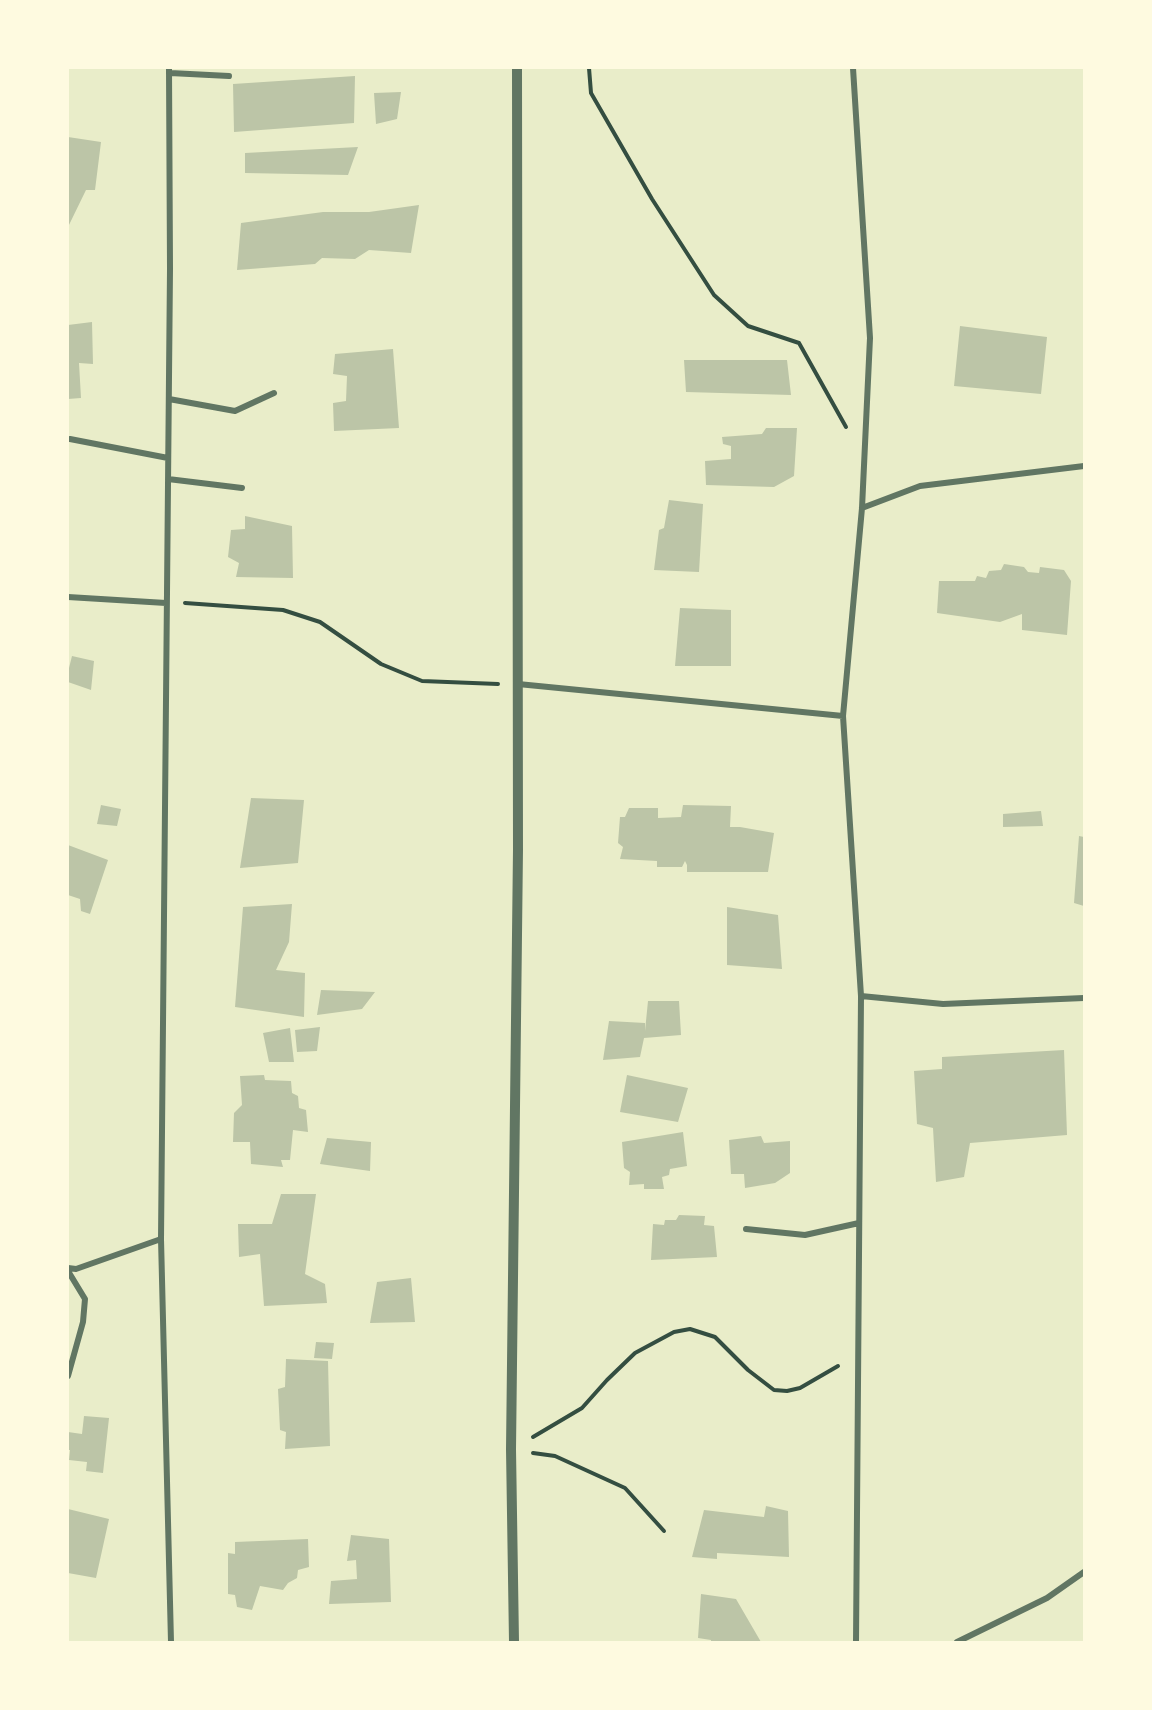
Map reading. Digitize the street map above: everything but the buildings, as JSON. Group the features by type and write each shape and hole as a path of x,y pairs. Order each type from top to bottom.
{"street":[{"path":"514,1642 511,1449 518,849 517,68"},
{"path":"853,68 870,338 862,508 843,716 861,996 856,1642"},
{"path":"173,1642 161,1239 169,399 169,70 229,76"},
{"path":"169,399 235,411 274,393"},
{"path":"70,440 168,458"},
{"path":"862,508 920,486 1084,466"},
{"path":"168,479 242,488"},
{"path":"68,597 166,603"},
{"path":"518,684 843,716"},
{"path":"861,996 943,1004 1084,998"},
{"path":"746,1229 805,1235 859,1222"},
{"path":"68,1376 83,1322 85,1299 68,1270 161,1239"},
{"path":"957,1642 1047,1598 1084,1572"}],"path":[{"path":"589,68 591,93 652,199 714,295 748,326 799,343 865,461"},
{"path":"166,603 283,610 320,622 381,664 422,681 518,684"},
{"path":"511,1449 582,1408 635,1353 674,1332 690,1329 715,1337 748,1370 774,1390 787,1391 800,1388 858,1354"},
{"path":"511,1449 555,1456 624,1488 664,1531"}]}
